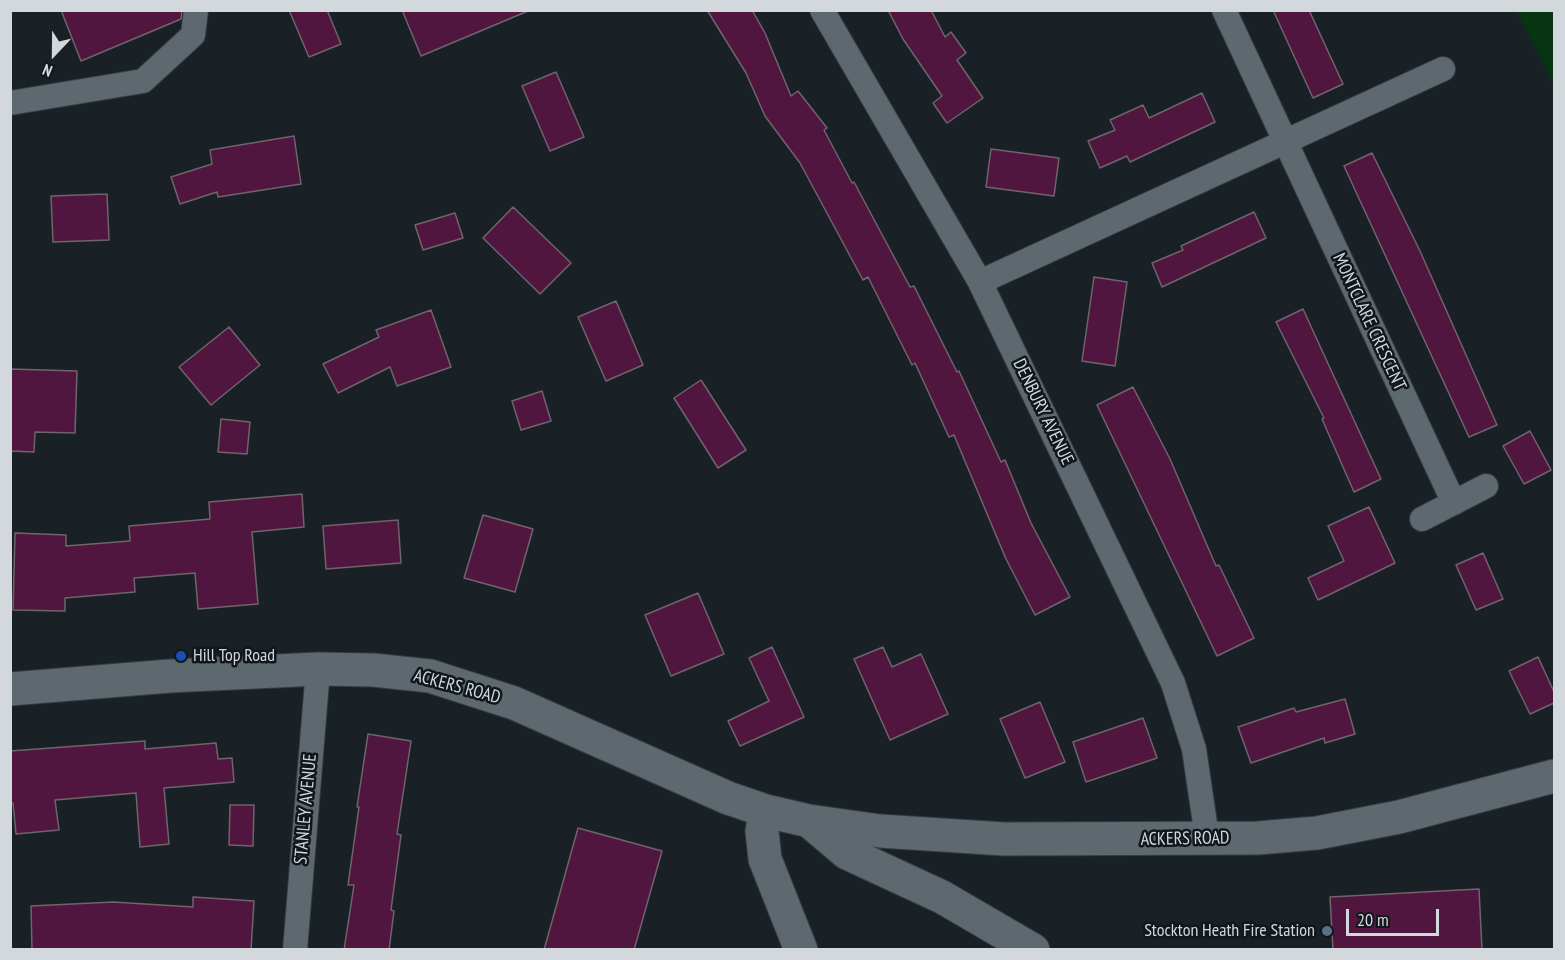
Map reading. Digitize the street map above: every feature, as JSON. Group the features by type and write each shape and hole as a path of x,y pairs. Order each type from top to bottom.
{"street":[{"path":"10,103 143,81 193,35 196,10"},
{"name":"DENBURY AVENUE","path":"822,10 980,282 1173,683 1194,749 1207,837"},
{"name":"MONTCLARE CRESCENT","path":"1224,10 1454,503"},
{"path":"980,282 1284,140 1443,69"},
{"path":"1422,519 1486,486"},
{"name":"ACKERS ROAD","path":"10,689 170,676 318,669 384,671 430,676 514,703 728,798 766,811 809,821 880,831 1004,838 1127,840 1258,838 1317,833 1399,817 1554,776"},
{"name":"STANLEY AVENUE","path":"295,950 318,669"},
{"path":"766,811 762,831 765,859 801,950"},
{"name":"ACKERS ROAD","path":"809,821 847,853 942,897 1033,950"}],"green space":[{"path":"1516,11 1554,11 1554,86"}],"building":[{"path":"61,10 182,10 181,19 81,61"},
{"path":"289,10 327,10 341,44 309,57"},
{"path":"402,10 528,10 528,11 421,56"},
{"path":"707,10 752,10 765,33 791,96 798,91 827,128 824,130 852,183 854,182 910,287 914,286 957,372 959,371 1001,462 1005,460 1031,523 1070,597 1035,615 1006,559 954,435 949,437 915,363 912,365 868,277 863,280 800,163 765,116 746,73"},
{"path":"888,10 931,10 945,37 951,32 966,53 957,60 983,98 947,123 933,103 942,96 903,39"},
{"path":"1273,10 1309,10 1343,84 1313,98"},
{"path":"556,72 584,137 550,151 522,86"},
{"path":"1202,93 1215,122 1130,162 1127,156 1100,168 1088,141 1115,130 1110,120 1143,105 1149,118"},
{"path":"294,136 301,184 218,197 217,192 180,204 171,177 212,164 210,150"},
{"path":"991,149 1059,158 1054,196 986,187"},
{"path":"1372,153 1420,251 1497,425 1469,437 1344,166"},
{"path":"107,194 109,240 53,242 51,196"},
{"path":"513,207 571,263 540,294 483,238"},
{"path":"1254,212 1266,238 1162,287 1152,263 1183,250 1181,246"},
{"path":"455,213 463,238 423,250 415,225"},
{"path":"1094,277 1127,282 1115,366 1082,361"},
{"path":"616,301 643,365 606,381 578,317"},
{"path":"1303,309 1381,479 1354,492 1322,419 1324,418 1276,322"},
{"path":"431,310 451,367 397,386 390,367 338,393 323,364 379,337 376,330"},
{"path":"229,327 260,365 211,405 179,367"},
{"path":"10,369 77,371 75,433 35,432 34,452 10,451"},
{"path":"701,380 746,450 718,468 674,398"},
{"path":"1133,387 1170,459 1216,566 1219,565 1254,638 1217,656 1097,405"},
{"path":"542,391 551,421 521,430 512,401"},
{"path":"221,419 250,422 247,454 218,452"},
{"path":"1530,431 1551,470 1524,484 1503,446"},
{"path":"302,494 304,527 252,532 258,604 198,609 195,573 134,578 135,592 65,598 65,611 13,610 15,533 66,535 66,546 130,541 129,526 210,519 209,502"},
{"path":"1369,507 1395,563 1318,600 1308,578 1344,561 1328,526"},
{"path":"483,515 533,529 515,592 464,578"},
{"path":"398,520 401,563 326,569 323,526"},
{"path":"1483,553 1503,599 1476,610 1456,565"},
{"path":"698,593 724,654 671,676 645,615"},
{"path":"772,647 804,717 740,746 728,721 769,701 749,658"},
{"path":"883,647 892,667 921,654 948,714 890,740 854,659"},
{"path":"1538,657 1554,692 1554,703 1530,714 1509,671"},
{"path":"1345,699 1355,734 1325,743 1324,738 1251,763 1238,727 1294,708 1296,712"},
{"path":"1040,702 1065,762 1025,778 1000,719"},
{"path":"1143,718 1157,758 1086,782 1073,742"},
{"path":"368,734 411,741 397,834 401,835 391,910 394,911 389,950 344,950 354,885 348,885"},
{"path":"145,741 145,749 216,743 218,759 232,758 234,782 164,788 169,844 140,847 136,793 55,800 59,830 16,834 13,803 10,803 10,751"},
{"path":"230,805 254,805 253,846 229,845"},
{"path":"578,828 662,851 634,950 544,950"},
{"path":"1479,889 1482,950 1333,950 1330,897"},
{"path":"193,897 254,901 251,950 32,950 31,906 113,902 193,907"}],"place":[{"name":"Hill Top Road","path":"181,656"},
{"name":"Stockton Heath Fire Station","path":"1327,931"}]}
